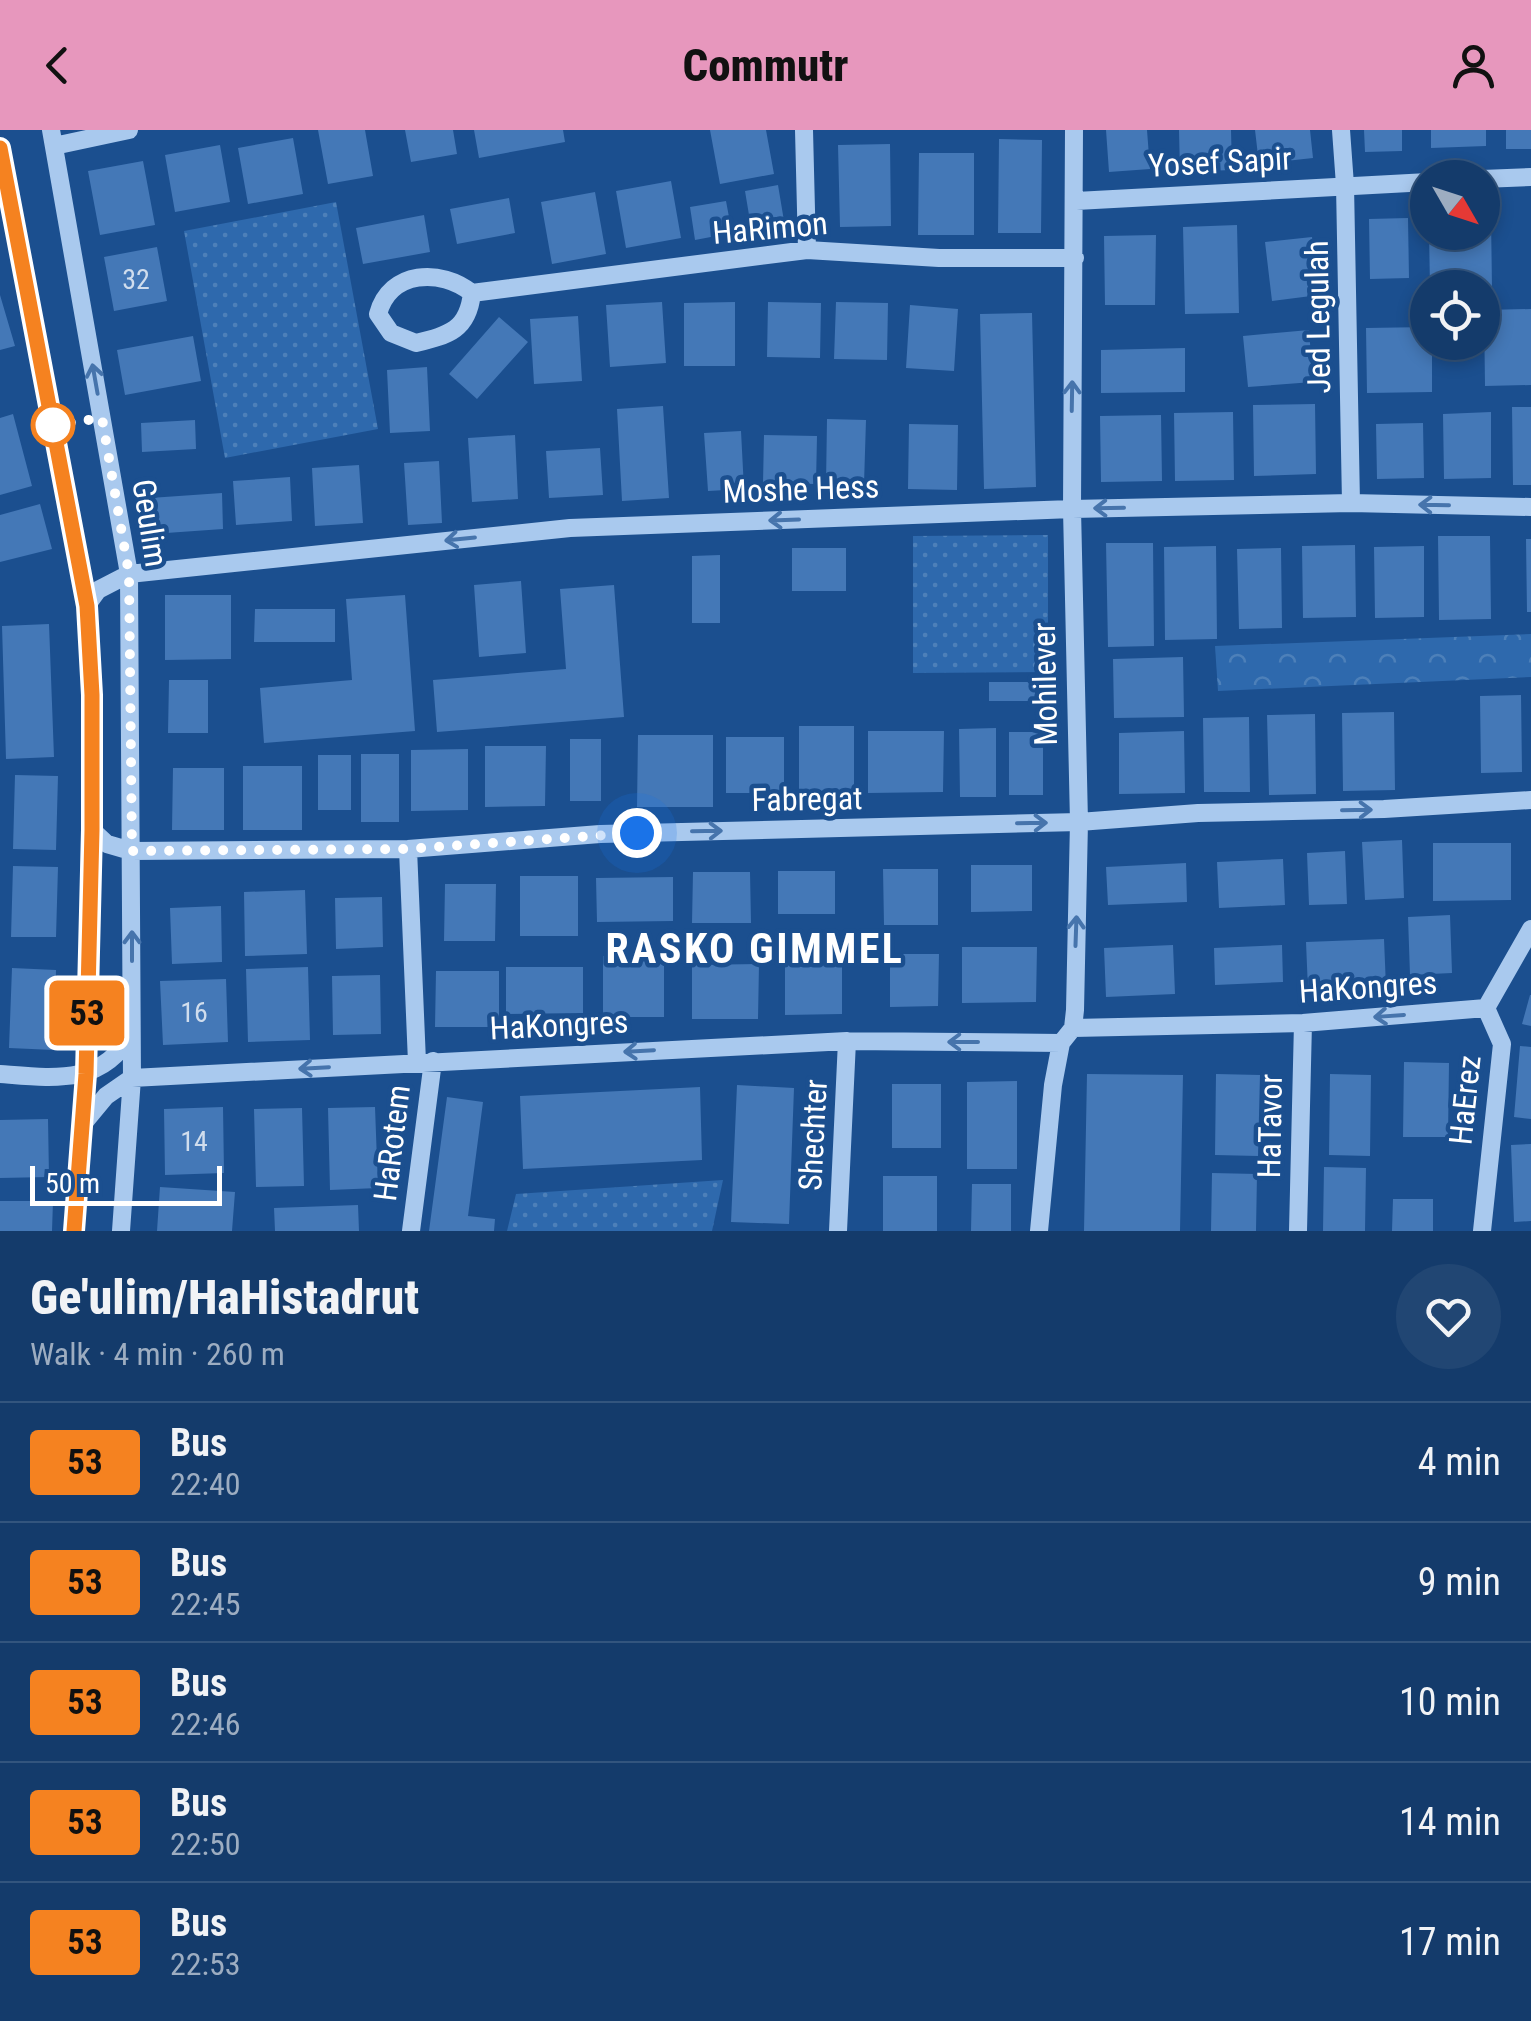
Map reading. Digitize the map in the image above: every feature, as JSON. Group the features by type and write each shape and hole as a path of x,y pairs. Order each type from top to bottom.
{"street":[{"path":"52,138 129,130"},
{"path":"804,130 806,250"},
{"name":"Mohilever","path":"1039,1231 1053,1085 1067,1036 1079,822 1072,509 1074,130"},
{"name":"Jed Legulah","path":"1342,130 1351,503"},
{"name":"Geulim","path":"52,138 129,574 132,1078 121,1231"},
{"path":"1,161 87,606 92,695 92,830 86,1074 74,1231"},
{"path":"1500,179 1531,177"},
{"name":"Yosef Sapir","path":"1076,201 1410,183"},
{"name":"HaRimon","path":"472,293 470,314 458,328 416,343 391,333 378,314 382,300 399,285 420,276 455,279 472,293 806,250 938,258 1075,258"},
{"name":"Moshe Hess","path":"87,606 98,590 129,574 570,528 1072,509 1351,503 1531,506"},
{"name":"Fabregat","path":"92,830 107,844 132,851 408,849 600,834 1079,822 1198,813 1384,809 1531,800"},
{"name":"HaRotem","path":"408,849 425,1062 411,1231"},
{"name":"HaErez","path":"1482,1231 1502,1044 1486,1008 1531,929"},
{"name":"HaKongres","path":"132,1078 847,1041 1067,1036 1486,1008"},
{"name":"HaTavor","path":"1298,1231 1303,1022"},
{"path":"0,1074 86,1074 114,1059 132,1031"},
{"name":"Shechter","path":"838,1231 847,1041"},
{"path":"80,1128 106,1096 132,1078"}],"green space":[{"path":"336,202 378,429 225,458 184,231"},
{"path":"1048,535 1048,672 913,673 913,536"},
{"path":"1531,634 1531,677 1218,691 1215,646"},
{"path":"723,1180 712,1231 507,1231 516,1194"}],"building":[{"path":"318,130 365,130 373,176 328,184"},
{"path":"405,130 453,130 457,154 411,162"},
{"path":"474,130 563,130 565,142 479,158"},
{"path":"710,130 766,130 774,174 720,184"},
{"path":"1106,130 1147,130 1150,169 1109,172"},
{"path":"1179,130 1231,130 1232,170 1180,172"},
{"path":"1255,130 1310,130 1313,158 1259,164"},
{"path":"1364,130 1402,130 1402,151 1365,152"},
{"path":"1431,130 1486,130 1486,146 1431,148"},
{"path":"1506,130 1531,130 1531,149 1506,149"},
{"path":"293,138 303,194 248,204 238,148"},
{"path":"999,139 1042,140 1041,233 998,233"},
{"path":"890,144 891,226 840,227 838,145"},
{"path":"220,145 230,202 175,212 165,155"},
{"path":"919,153 974,153 974,235 918,235"},
{"path":"143,161 155,225 100,235 88,171"},
{"path":"671,181 681,238 626,248 616,191"},
{"path":"778,185 785,227 752,233 745,191"},
{"path":"595,192 606,254 552,264 541,202"},
{"path":"509,198 515,233 457,244 450,209"},
{"path":"726,201 732,233 695,240 690,207"},
{"path":"424,215 430,252 363,264 356,228"},
{"path":"1408,218 1409,278 1370,279 1369,219"},
{"path":"1237,225 1239,313 1185,314 1183,227"},
{"path":"1156,235 1155,305 1105,305 1104,236"},
{"path":"1312,237 1319,295 1272,301 1265,242"},
{"path":"157,247 167,301 114,311 104,257"},
{"path":"1429,250 1491,250 1492,270 1430,270"},
{"path":"0,295 15,346 0,350"},
{"path":"662,302 666,363 610,367 606,305"},
{"path":"735,302 735,366 684,366 684,303"},
{"path":"768,302 821,303 820,358 767,357"},
{"path":"836,302 888,303 887,360 834,359"},
{"path":"910,305 958,309 954,371 906,368"},
{"path":"1531,309 1531,385 1485,386 1485,360 1500,360 1500,310"},
{"path":"1032,313 1036,487 984,489 980,314"},
{"path":"578,316 582,381 534,384 530,319"},
{"path":"499,317 528,342 477,399 449,374"},
{"path":"1410,327 1410,360 1432,360 1432,392 1367,393 1366,328"},
{"path":"1309,330 1313,382 1248,387 1243,336"},
{"path":"193,336 201,381 125,395 117,350"},
{"path":"1185,348 1185,392 1101,393 1101,350"},
{"path":"427,367 430,431 390,433 387,370"},
{"path":"1315,404 1316,474 1254,476 1253,405"},
{"path":"663,406 669,498 622,501 617,409"},
{"path":"1512,407 1531,407 1531,485 1513,485"},
{"path":"1233,412 1234,480 1175,481 1174,413"},
{"path":"1491,412 1491,478 1444,479 1443,414"},
{"path":"13,414 32,486 0,495 0,418"},
{"path":"1161,415 1162,481 1101,482 1100,416"},
{"path":"827,419 866,420 864,484 826,484"},
{"path":"195,420 196,449 142,452 141,423"},
{"path":"1423,423 1424,478 1377,479 1376,424"},
{"path":"909,424 958,425 957,490 908,489"},
{"path":"741,431 744,489 708,491 704,433"},
{"path":"515,435 518,499 472,502 468,438"},
{"path":"764,435 817,436 816,484 763,483"},
{"path":"600,448 603,495 549,498 546,451"},
{"path":"439,461 442,523 408,525 404,463"},
{"path":"359,465 363,523 315,526 312,468"},
{"path":"290,477 292,521 236,525 233,481"},
{"path":"222,493 223,529 152,534 150,498"},
{"path":"40,504 52,549 0,562 0,515"},
{"path":"1438,536 1490,536 1491,619 1439,620"},
{"path":"1526,539 1531,539 1531,612 1527,612"},
{"path":"1106,543 1153,543 1154,646 1108,647"},
{"path":"1355,545 1356,617 1303,618 1302,546"},
{"path":"1216,546 1217,639 1165,640 1164,547"},
{"path":"1424,546 1424,617 1375,618 1374,547"},
{"path":"792,548 846,548 846,591 792,591"},
{"path":"1281,548 1282,628 1239,629 1237,549"},
{"path":"720,555 720,623 692,623 692,556"},
{"path":"521,581 526,653 479,657 474,585"},
{"path":"614,585 624,717 437,732 433,680 566,669 560,589"},
{"path":"165,595 231,595 231,659 165,660"},
{"path":"405,595 415,731 264,743 260,688 352,680 346,599"},
{"path":"255,609 335,609 335,642 254,642"},
{"path":"49,624 54,757 6,759 2,626"},
{"path":"1183,657 1184,717 1114,718 1113,659"},
{"path":"169,680 208,680 208,733 168,733"},
{"path":"989,682 1035,682 1035,701 989,701"},
{"path":"1521,695 1522,772 1481,773 1480,696"},
{"path":"1394,712 1395,790 1343,791 1342,713"},
{"path":"1315,714 1316,794 1269,795 1267,715"},
{"path":"1249,717 1250,792 1204,792 1203,718"},
{"path":"799,726 854,726 854,795 799,795"},
{"path":"996,728 996,797 960,797 959,729"},
{"path":"868,731 944,731 943,792 868,793"},
{"path":"1184,731 1185,793 1119,794 1119,733"},
{"path":"1009,732 1043,732 1043,795 1009,795"},
{"path":"638,735 713,735 713,807 637,807"},
{"path":"726,737 784,737 784,793 726,793"},
{"path":"570,739 601,739 601,801 570,801"},
{"path":"485,746 546,746 545,806 485,807"},
{"path":"468,749 468,810 411,811 411,750"},
{"path":"361,754 399,754 399,822 361,822"},
{"path":"318,755 351,755 351,810 318,810"},
{"path":"243,766 302,766 302,830 243,830"},
{"path":"173,768 224,768 224,830 172,830"},
{"path":"15,775 58,776 56,850 13,849"},
{"path":"1402,840 1404,898 1365,900 1362,842"},
{"path":"1433,843 1511,843 1511,900 1433,901"},
{"path":"1345,851 1347,904 1309,905 1307,853"},
{"path":"1283,859 1285,905 1219,908 1217,862"},
{"path":"1186,863 1187,902 1108,905 1106,867"},
{"path":"971,865 1032,865 1032,911 971,912"},
{"path":"13,866 58,867 56,937 11,937"},
{"path":"883,869 938,869 938,925 884,925"},
{"path":"778,871 835,871 835,914 778,914"},
{"path":"693,872 750,872 751,923 692,923"},
{"path":"520,876 578,876 578,936 520,936"},
{"path":"673,877 673,921 597,922 596,878"},
{"path":"445,884 496,884 495,941 444,941"},
{"path":"305,890 307,954 245,956 244,892"},
{"path":"382,897 383,947 336,949 335,898"},
{"path":"221,906 222,962 172,964 170,908"},
{"path":"1450,915 1452,973 1410,975 1408,917"},
{"path":"1384,939 1386,987 1308,990 1306,942"},
{"path":"1173,945 1175,994 1106,997 1104,948"},
{"path":"1282,945 1283,982 1215,985 1214,948"},
{"path":"962,947 1037,947 1036,1002 962,1003"},
{"path":"785,953 842,953 842,1014 785,1015"},
{"path":"890,954 939,954 938,1006 890,1007"},
{"path":"603,956 664,956 664,1017 603,1017"},
{"path":"759,964 758,1019 692,1019 692,965"},
{"path":"308,967 310,1040 248,1042 246,969"},
{"path":"506,967 583,967 583,1013 506,1014"},
{"path":"12,968 56,970 54,1050 9,1048"},
{"path":"436,971 499,971 499,1027 435,1027"},
{"path":"380,975 381,1034 333,1035 332,976"},
{"path":"226,979 228,1042 163,1045 160,981"},
{"path":"1531,995 1531,1026 1522,1024"},
{"path":"1520,1046 1531,1047 1531,1119 1514,1117"},
{"path":"1404,1062 1449,1063 1448,1137 1403,1137"},
{"path":"1087,1074 1183,1075 1180,1231 1084,1231"},
{"path":"1216,1074 1260,1075 1258,1156 1215,1155"},
{"path":"1330,1074 1371,1075 1370,1156 1329,1155"},
{"path":"1017,1081 1017,1169 967,1169 967,1082"},
{"path":"892,1084 941,1084 941,1148 892,1148"},
{"path":"737,1085 794,1088 789,1224 731,1222"},
{"path":"700,1087 702,1160 523,1169 520,1096"},
{"path":"447,1097 483,1102 468,1216 495,1219 494,1231 429,1231"},
{"path":"223,1107 224,1173 165,1175 164,1109"},
{"path":"375,1107 378,1188 330,1190 328,1108"},
{"path":"302,1108 304,1186 256,1187 254,1109"},
{"path":"48,1119 49,1177 0,1178 0,1120"},
{"path":"1531,1144 1531,1221 1514,1222 1511,1145"},
{"path":"1324,1167 1366,1168 1365,1231 1323,1231"},
{"path":"1212,1173 1257,1174 1256,1231 1211,1231"},
{"path":"883,1176 937,1176 937,1231 883,1231"},
{"path":"972,1184 1011,1184 1011,1231 971,1231"},
{"path":"160,1187 235,1192 232,1231 157,1231"},
{"path":"1393,1199 1433,1199 1433,1231 1392,1231"},
{"path":"0,1201 53,1201 52,1231 0,1231"},
{"path":"358,1205 359,1231 275,1231 274,1208"}],"bus line":[{"name":"53","path":"0,148 87,606 92,695 92,830 86,1074 74,1231"}],"district":[{"name":"RASKO GIMMEL","path":"755,948"}],"route":[{"path":"53,425 102,418 129,574 132,851 408,849 637,833"}]}
